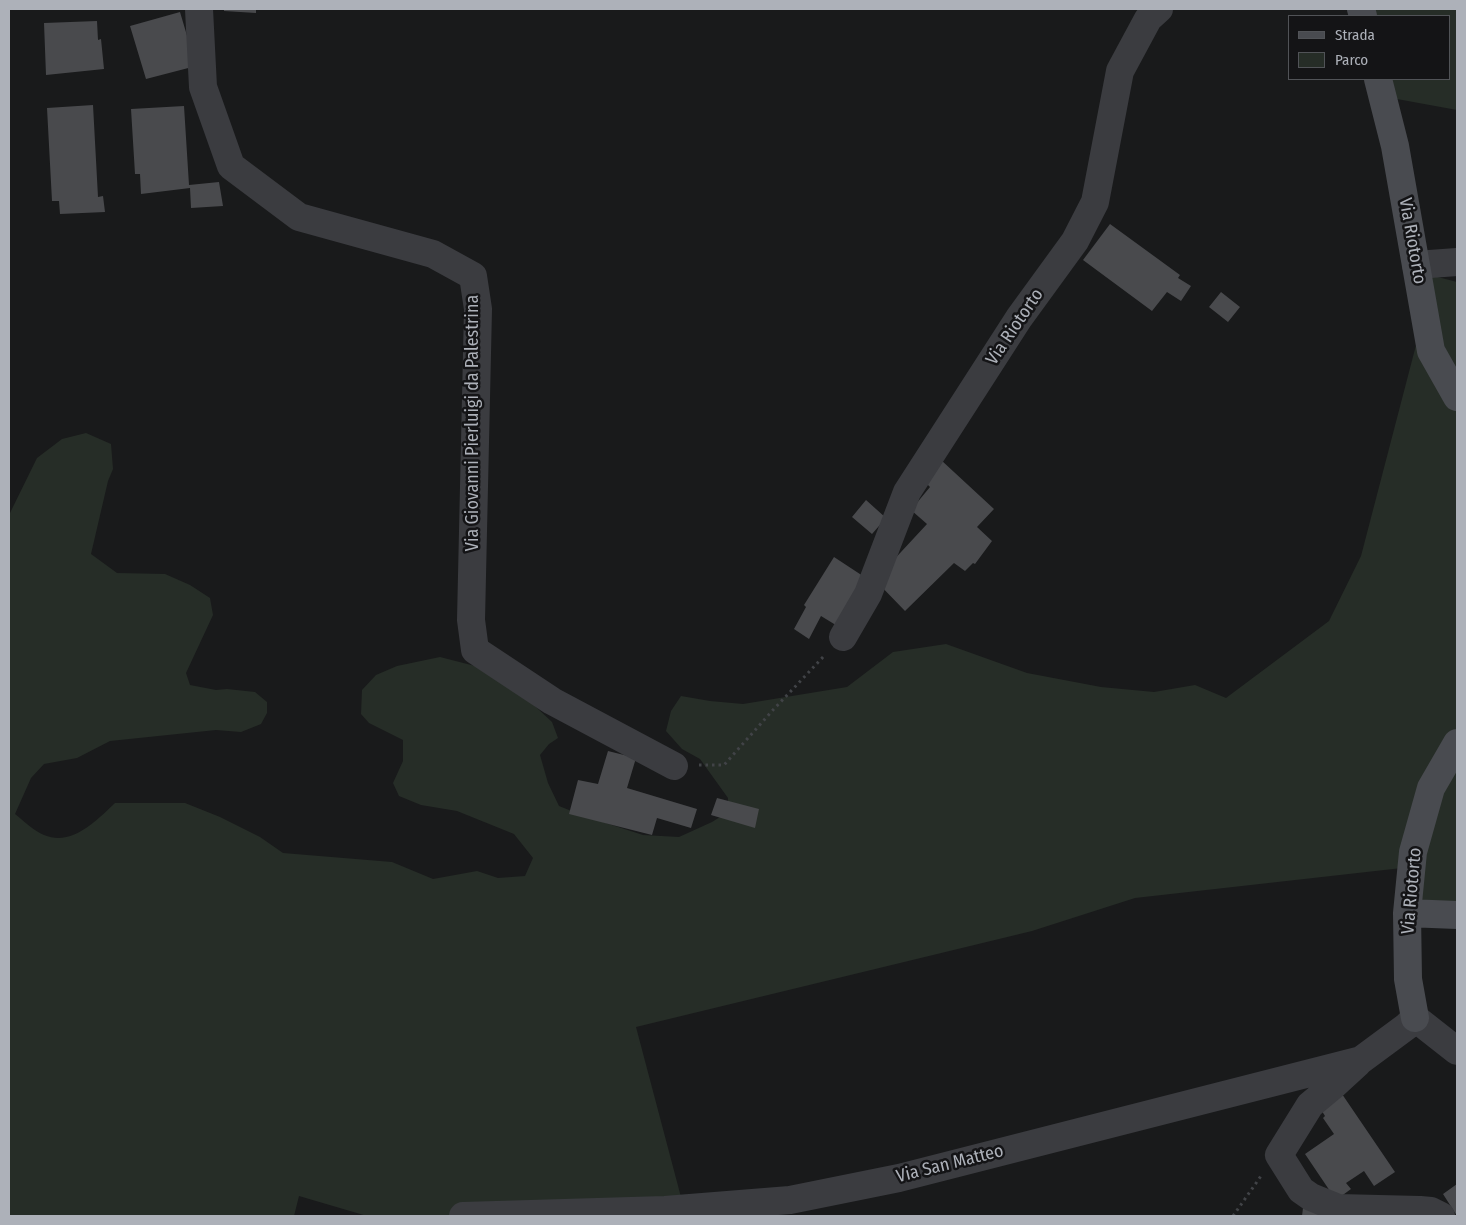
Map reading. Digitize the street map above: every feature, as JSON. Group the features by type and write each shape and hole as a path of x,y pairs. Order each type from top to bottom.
{"street":[{"name":"Via Giovanni Pierluigi da Palestrina","path":"199,9 203,87 231,166 299,217 433,254 473,276 478,310 471,620 475,650 552,702 674,766"},
{"name":"Via Riotorto","path":"842,637 868,594 907,492 1019,318 1079,234 1095,202 1120,71 1148,19 1159,9"},
{"name":"Via Riotorto","path":"1378,80 1395,146 1432,351 1457,398"},
{"path":"1416,265 1457,262"},
{"name":"Via Riotorto","path":"1415,1018 1408,979 1407,913 1413,852 1431,788 1457,743"},
{"path":"1407,913 1457,915"},
{"path":"1415,1018 1457,1051"},
{"name":"Via San Matteo","path":"463,1216 664,1210 790,1200 899,1178 1361,1060 1408,1026 1415,1018"},
{"path":"1361,1060 1310,1105 1279,1155 1300,1190 1311,1197 1338,1208 1410,1209 1435,1215"}],"path":[{"path":"674,766 724,765 842,637"},
{"path":"1233,1216 1254,1184 1279,1155"}],"green space":[{"path":"1358,9 1457,9 1457,110 1386,97 1380,80 1451,80 1451,15 1360,15"},
{"path":"1415,271 1457,282 1457,913 1408,920 1411,867 1135,898 1032,931 636,1027 686,1216 367,1216 299,1196 294,1216 9,1216 9,515 37,458 62,439 86,433 111,444 113,469 108,481 91,554 117,573 165,574 190,585 210,598 213,615 186,673 190,685 216,690 227,689 255,692 267,702 267,713 261,724 241,732 216,730 110,741 77,758 44,764 31,778 15,814 40,833 54,838 74,835 83,830 115,803 185,803 220,817 260,837 283,853 392,862 433,879 477,871 498,878 525,876 533,858 514,834 457,811 421,805 399,796 393,783 403,761 403,740 369,723 361,714 362,690 376,675 397,666 440,657 475,666 507,680 552,722 558,738 549,744 540,755 548,783 559,806 643,835 679,837 712,822 728,812 728,798 700,759 682,749 666,731 671,711 681,696 743,704 847,687 893,652 946,644 1027,673 1101,687 1154,692 1195,685 1226,698 1329,621 1361,556 1421,326"}],"building":[{"path":"224,9 256,9 256,13 224,11"},
{"path":"180,12 196,66 146,79 130,26"},
{"path":"97,21 98,40 101,39 104,69 46,75 44,23"},
{"path":"93,105 98,197 103,196 105,212 60,214 59,201 52,201 47,108"},
{"path":"184,106 189,185 219,182 223,206 191,208 190,188 141,194 140,174 135,174 131,109"},
{"path":"1110,224 1180,275 1178,278 1191,286 1181,301 1167,292 1152,311 1083,260"},
{"path":"1221,292 1240,307 1228,322 1209,307"},
{"path":"941,460 994,509 977,527 992,541 975,564 973,563 965,571 954,563 905,611 875,580 927,524 911,510 930,487 926,483"},
{"path":"866,500 886,518 872,534 852,517"},
{"path":"834,557 869,580 839,627 821,616 809,639 794,629 806,607 804,605"},
{"path":"608,751 636,758 627,788 697,809 691,828 657,818 652,835 569,814 578,780 598,784"},
{"path":"717,798 759,809 755,828 711,815"},
{"path":"1342,1094 1395,1172 1374,1186 1364,1171 1346,1183 1351,1189 1336,1200 1305,1154 1334,1134 1323,1118 1325,1116 1320,1108"},
{"path":"1457,1184 1457,1216 1443,1194"},
{"path":"1303,1208 1354,1216 1302,1216"}]}
